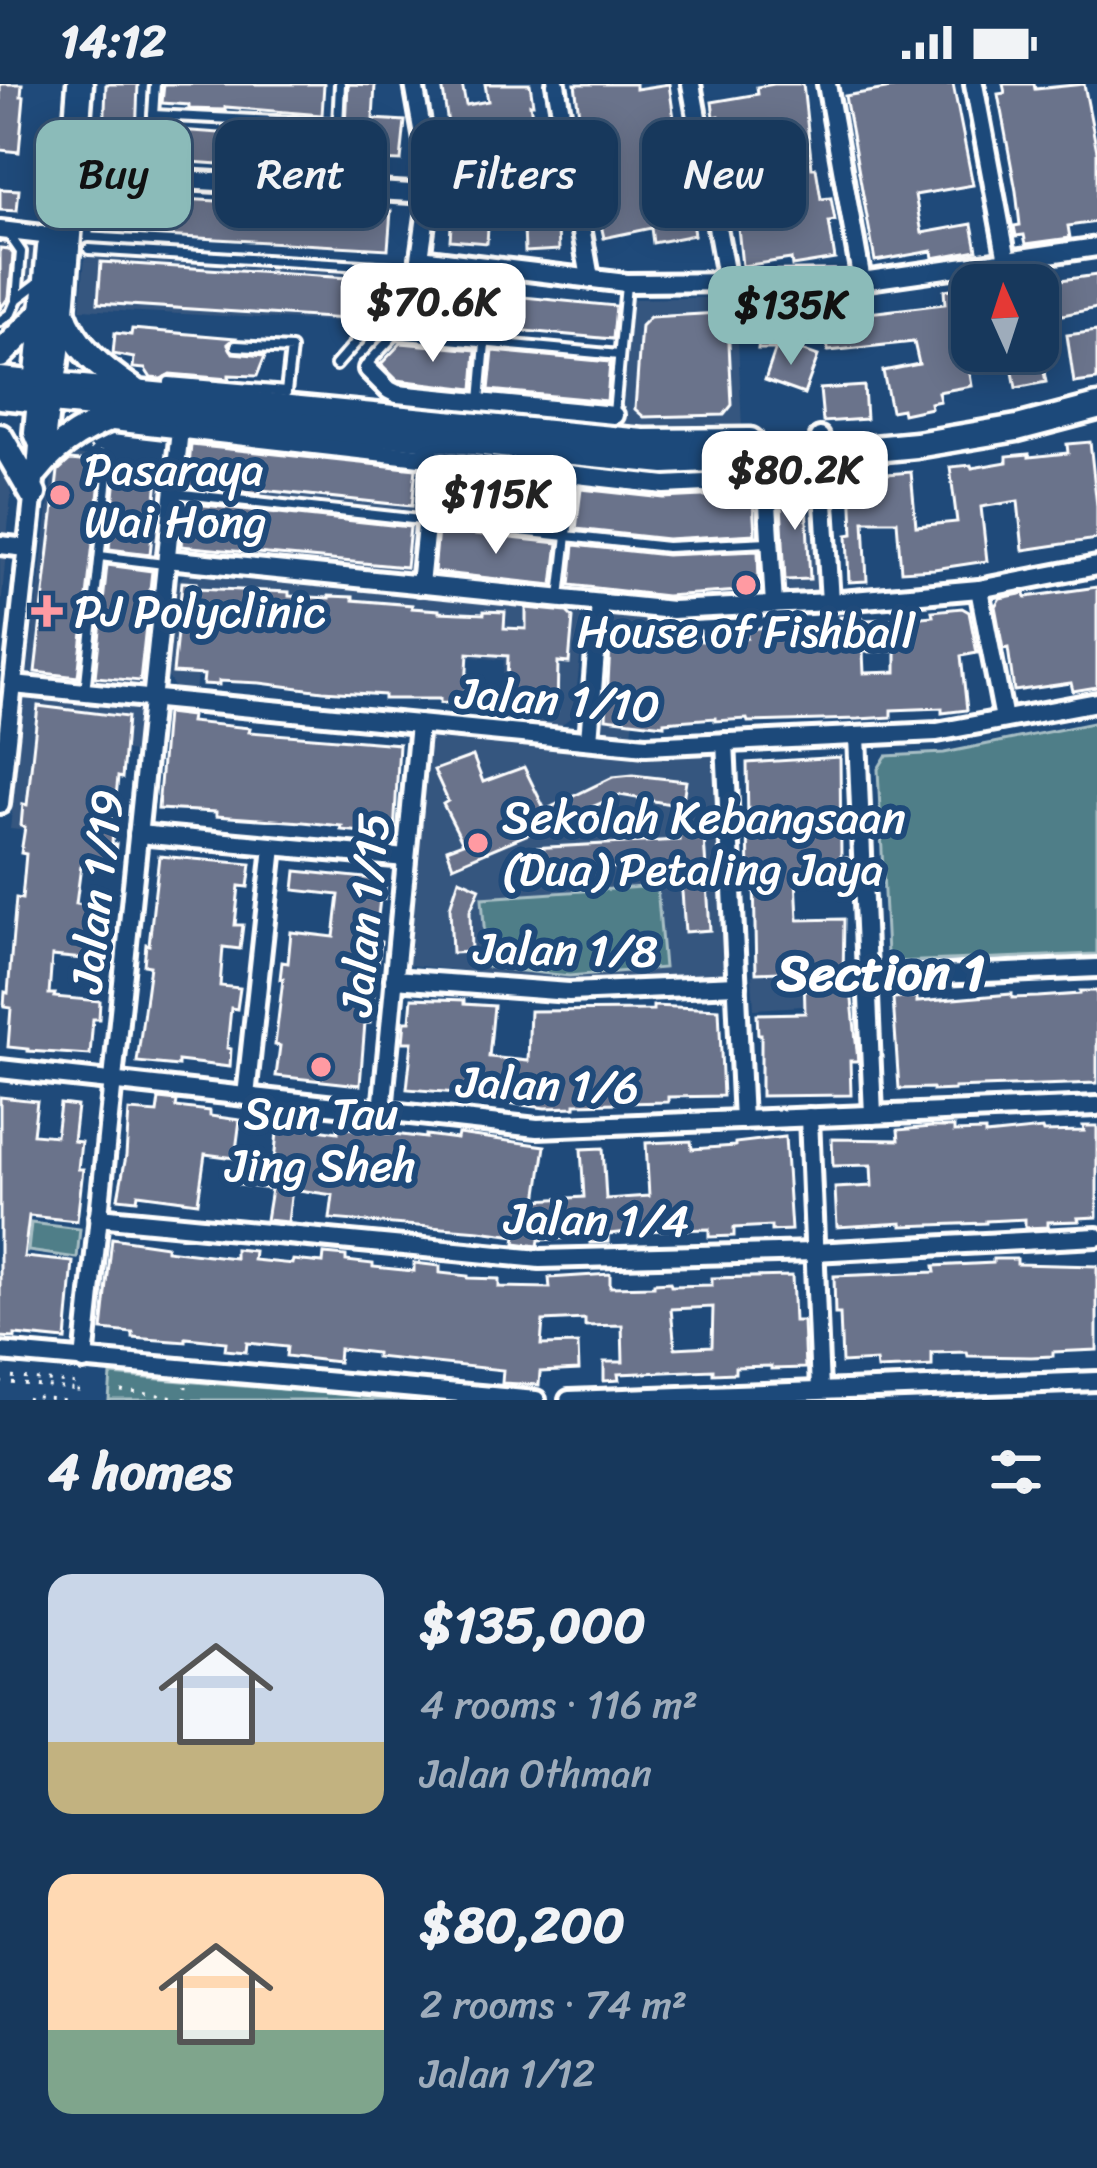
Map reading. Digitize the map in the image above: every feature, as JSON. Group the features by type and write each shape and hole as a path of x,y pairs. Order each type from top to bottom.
{"main road":[{"path":"65,84 47,275 53,311 78,345 135,400"},
{"path":"44,392 80,84"},
{"path":"0,355 53,311"},
{"path":"0,380 44,392"},
{"path":"0,437 14,458 35,470 76,433 168,382 419,417 664,460 769,457 820,446"},
{"path":"0,396 44,392 581,423 666,443 820,446 916,445 1017,428 1097,407"}],"street":[{"path":"414,84 420,120"},
{"path":"556,84 590,278"},
{"path":"691,84 728,282"},
{"path":"827,84 862,280"},
{"path":"974,84 1007,260"},
{"path":"422,228 415,263 626,283 862,280 1097,247"},
{"path":"3,231 51,236"},
{"path":"368,369 419,417 433,457 420,585"},
{"path":"0,804 35,470 33,433 44,392"},
{"path":"419,417 480,402 581,423 614,415"},
{"path":"103,421 665,484 746,482 769,457"},
{"name":"Jalan 1/19","path":"84,1360 180,429"},
{"path":"820,446 830,602"},
{"path":"769,457 774,605"},
{"path":"0,545 27,548"},
{"path":"166,562 672,610 980,589 1097,566"},
{"path":"980,589 1004,719"},
{"path":"589,740 600,603"},
{"name":"Jalan 1/10","path":"13,685 646,746 937,732 1097,702"},
{"name":"Jalan 1/15","path":"382,1112 419,724"},
{"path":"857,736 872,1115"},
{"path":"725,742 743,1120"},
{"path":"138,834 406,858"},
{"path":"246,1096 273,847"},
{"path":"869,978 1097,968"},
{"name":"Jalan 1/8","path":"394,979 569,992 736,985"},
{"name":"Jalan 1/6","path":"0,1069 537,1128 1097,1106"},
{"path":"809,1117 820,1390"},
{"name":"Jalan 1/4","path":"98,1217 540,1259 1097,1238"},
{"path":"0,1352 536,1400"},
{"path":"569,1400 1097,1381"}],"lane":[{"path":"153,120 154,84"},
{"path":"338,120 340,84"},
{"path":"153,115 256,120"},
{"path":"0,321 11,313 17,299 21,252 3,231"},
{"path":"89,249 415,263"},
{"path":"336,365 415,263"},
{"path":"17,299 47,275"},
{"path":"614,415 626,283"},
{"path":"368,369 368,363 395,334 620,356"},
{"path":"480,402 485,343"},
{"path":"236,346 291,349 286,399"},
{"path":"85,692 109,466"},
{"path":"560,599 574,473"},
{"path":"174,494 667,547 770,542"},
{"path":"100,556 166,562"}],"path":[{"path":"94,451 103,452"},
{"path":"185,1400 187,1378"},
{"path":"0,1379 72,1389 72,1400 29,1396 28,1400"},
{"path":"121,1391 177,1397"}],"shaded area":[{"path":"0,240 35,244 32,306 0,330"},
{"path":"85,257 387,276 391,281 363,323 80,309"},
{"path":"736,297 742,429 619,428 395,407 354,369 391,328 625,351 631,299"},
{"path":"184,438 422,464 411,577 173,552"},
{"path":"55,453 166,465 145,689 27,677"},
{"path":"0,463 7,471 11,495 0,619"},
{"path":"438,465 747,485 758,497 763,589 755,599 675,603 426,578"},
{"path":"812,478 819,596 780,598 774,482"},
{"path":"185,574 575,608 584,621 574,715 558,727 500,721 504,660 202,631 195,692 176,690 168,677 175,584"},
{"path":"614,616 676,619 677,676 638,676 632,735 607,732 597,720 605,628"},
{"path":"25,695 141,706 137,752 82,746 72,835 10,829"},
{"path":"428,737 584,753 718,753 730,978 571,982 409,965"},
{"path":"802,973 803,1006 754,1009 752,975"}],"green space":[{"path":"1097,722 1097,954 896,962 887,954 878,769 886,756 944,753"},
{"path":"657,886 664,968 569,976 487,967 482,898"},
{"path":"31,1223 80,1229 77,1258 28,1251"},
{"path":"111,1375 412,1400 109,1400"}],"building":[{"path":"0,84 22,84 19,152 0,150"},
{"path":"106,84 138,84 137,120 105,120"},
{"path":"164,84 324,84 322,115 225,107 189,109 189,105 162,103"},
{"path":"348,84 375,85 373,119 405,121 401,161 387,161 387,120 346,120"},
{"path":"442,84 462,84 466,105 488,101 485,84 530,84 533,120 447,120"},
{"path":"575,84 636,84 636,89 669,84 674,120 642,120 642,228 651,228 604,238 602,228 618,228 618,120 580,120"},
{"path":"803,84 812,168 816,168 821,199 831,198 835,259 792,266 791,259 742,266 738,228 806,228 806,120 714,117 712,102 758,94 757,87"},
{"path":"915,84 953,84 973,185 915,195 922,233 972,224 977,250 933,258 932,251 875,261 845,96"},
{"path":"1003,84 1034,84 1035,89 1084,84 1097,151 1097,222 1068,226 1070,238 1026,244 1024,235 1016,236 1014,226 1020,225 1016,191 998,94 1005,93"},
{"path":"191,131 215,133 215,164 191,162"},
{"path":"0,189 19,190 17,211 0,210"},
{"path":"191,199 215,201 215,228 387,228 387,211 391,211 388,249 94,232 94,228 191,228"},
{"path":"451,228 488,228 487,243 450,240"},
{"path":"524,228 558,230 559,250 525,252"},
{"path":"651,228 693,228 694,235 653,243"},
{"path":"0,248 13,254 9,297 0,309"},
{"path":"101,262 348,278 367,284 363,317 98,303"},
{"path":"1097,275 1097,308 1059,316 1059,280"},
{"path":"430,288 616,306 613,339 427,322"},
{"path":"951,289 951,372 970,372 972,386 938,392 940,401 930,403 931,408 903,414 902,409 891,411 883,371 919,364 914,342 828,351 826,321 789,323 788,306 850,304 851,315 945,304 944,290"},
{"path":"719,313 728,322 732,405 724,415 644,417 635,409 641,326 650,317"},
{"path":"749,320 774,320 775,349 758,349 759,341 749,341"},
{"path":"132,329 235,338 228,344 233,353 265,356 257,376 229,375 229,379 170,374 151,378 145,369 133,368 134,358 113,354 115,333 131,335"},
{"path":"1097,331 1097,380 1074,383 1067,335"},
{"path":"778,342 818,356 804,394 765,380"},
{"path":"401,343 476,350 473,389 397,380 381,364"},
{"path":"493,351 610,362 607,401 489,390"},
{"path":"1013,372 1044,372 1046,382 1016,388"},
{"path":"864,386 866,419 823,422 820,389"},
{"path":"1090,442 1097,539 1023,550 1018,501 981,507 987,561 901,571 897,521 864,521 867,581 849,582 851,479 911,472 916,526 957,522 950,467 1007,462 1007,456 1068,453 1067,444"},
{"path":"191,445 416,469 412,506 187,486"},
{"path":"70,460 102,463 78,677 35,672 58,471"},
{"path":"117,465 159,470 150,554 109,549"},
{"path":"444,478 564,490 560,527 440,514"},
{"path":"805,486 810,579 785,580 783,487"},
{"path":"581,489 664,498 742,494 753,501 755,534 667,539 576,529"},
{"path":"185,503 410,527 406,567 181,546"},
{"path":"438,530 558,543 553,585 434,572"},
{"path":"574,545 666,555 758,551 759,584 754,590 666,596 570,585"},
{"path":"107,565 152,571 140,681 95,677"},
{"path":"182,582 197,583 197,588 353,597 439,612 505,612 504,628 526,629 526,608 567,612 573,618 569,663 558,662 557,710 506,711 508,656 468,653 465,704 260,683 203,684 204,675 173,673"},
{"path":"1097,587 1097,687 1073,691 1071,683 1014,691 995,606 1000,598"},
{"path":"962,608 969,612 977,653 961,656 967,710 891,710 891,717 858,719 748,722 715,718 664,725 606,718 611,629 647,631 646,621 671,623 671,632 700,631 701,641 747,638 746,629 840,627 840,617 899,619 933,616 932,611","holes":["896,651 896,672 864,673 863,652"]},
{"path":"38,706 127,717 114,817 113,870 81,866 76,904 109,908 104,961 52,956 49,994 100,1001 99,1019 93,1019 90,1055 8,1047 11,1008 4,1007 5,992 16,898 22,899 26,854 21,853 25,827 21,826"},
{"path":"166,713 191,716 190,722 250,728 249,732 399,744 394,835 158,809"},
{"path":"473,756 483,782 524,767 545,810 613,777 633,775 686,781 682,806 620,795 453,866 447,849 463,843 443,804 448,801 434,770"},
{"path":"840,757 841,858 847,858 848,876 796,878 798,920 844,919 843,979 850,979 858,1061 850,1061 851,1095 761,1096 757,1014 805,1013 804,971 756,973 747,763"},
{"path":"703,823 710,930 685,932 680,865 532,871 531,848 679,840 679,825"},
{"path":"159,856 251,864 248,887 239,886 235,925 243,925 240,949 223,947 220,986 240,988 237,1009 231,1008 230,1067 137,1062"},
{"path":"296,871 386,880 360,1085 276,1076 280,979 282,962 288,963 291,932 334,937 339,895 294,890"},
{"path":"459,879 480,888 470,911 471,952 452,953 450,907"},
{"path":"1097,991 1097,1083 899,1089 893,998 917,997 917,1002"},
{"path":"412,998 494,1006 489,1057 528,1061 530,1011 653,1010 653,1006 719,1009 723,1096 545,1108 492,1101 492,1096 407,1089 412,1042 403,1042"},
{"path":"0,1097 37,1101 33,1134 56,1136 60,1104 77,1106 73,1141 81,1142 78,1169 83,1169 77,1221 29,1216 24,1257 73,1262 66,1340 0,1337"},
{"path":"159,1099 177,1101 176,1107 210,1111 210,1116 240,1120 235,1158 205,1154 198,1202 138,1194 137,1200 118,1198 129,1111 157,1113"},
{"path":"278,1123 426,1138 457,1139 458,1134 545,1146 537,1200 584,1197 581,1149 603,1148 606,1199 649,1196 646,1143 691,1141 692,1149 785,1137 791,1230 734,1228 734,1236 709,1237 709,1229 637,1231 608,1234 608,1242 590,1243 590,1237 539,1240 538,1246 515,1243 516,1236 480,1231 330,1219 333,1195 292,1189 288,1222 266,1220 271,1189 239,1185 241,1168 273,1171"},
{"path":"1083,1126 1097,1126 1097,1217 1025,1228 1025,1219 837,1227 835,1188 872,1186 871,1165 833,1166 832,1139 899,1140 898,1130 931,1127 985,1131 985,1135 1042,1129 1084,1131"},
{"path":"112,1238 235,1258 235,1249 254,1251 253,1260 292,1264 293,1260 323,1263 324,1254 346,1256 346,1261 373,1267 414,1271 414,1263 440,1266 440,1273 499,1279 499,1287 550,1288 549,1278 610,1274 610,1287 670,1282 671,1286 712,1285 712,1278 792,1276 794,1321 803,1321 805,1368 618,1374 619,1380 604,1381 604,1362 623,1362 622,1325 585,1326 585,1319 543,1321 541,1345 578,1344 579,1370 540,1372 539,1385 502,1383 503,1370 376,1357 376,1353 339,1349 338,1362 286,1356 287,1347 247,1343 246,1352 225,1350 226,1342 133,1338 133,1333 102,1330","holes":["713,1307 712,1346 675,1348 671,1309"]},
{"path":"993,1259 1097,1266 1097,1350 1031,1357 932,1353 932,1366 901,1368 877,1369 876,1361 842,1363 834,1276 935,1272 934,1266 993,1263"}],"place":[{"name":"Pasaraya Wai Hong","path":"60,495"},
{"name":"House of Fishball","path":"746,585"},
{"name":"PJ Polyclinic","path":"47,611"},
{"name":"Sekolah Kebangsaan (Dua) Petaling Jaya","path":"478,843"},
{"name":"Sun Tau Jing Sheh","path":"321,1067"}],"district":[{"name":"Section 1","path":"881,972"}]}
